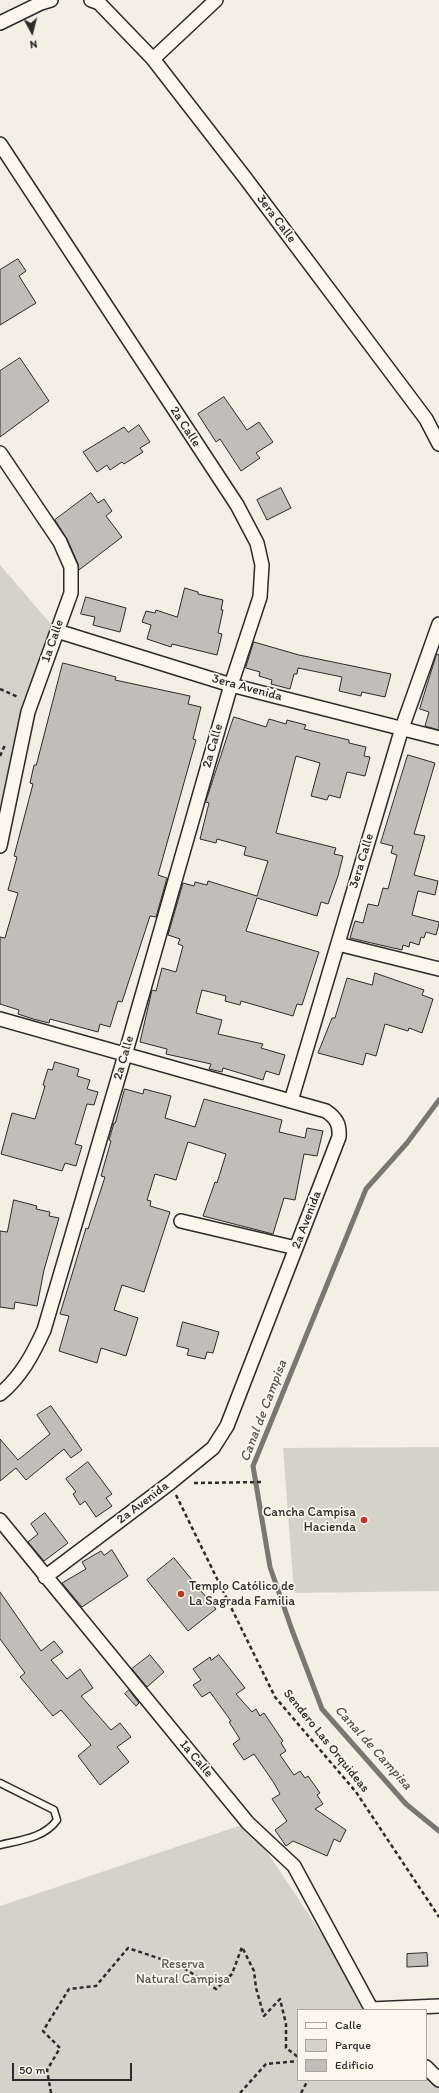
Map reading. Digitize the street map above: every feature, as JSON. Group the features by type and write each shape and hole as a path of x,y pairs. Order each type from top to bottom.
{"street":[{"path":"0,23 40,2 51,0"},
{"path":"153,59 216,0"},
{"name":"3era Calle","path":"95,1 153,59 251,185 426,419 439,444"},
{"name":"2a Calle","path":"0,144 237,505 257,543 262,565 260,597 230,685 125,1055 44,1330 30,1359 17,1377 0,1394"},
{"name":"1a Calle","path":"0,452 60,542 71,567 71,593 28,712 0,846"},
{"name":"3era Calle","path":"291,1101 402,728 439,624"},
{"name":"3era Avenida","path":"57,631 230,685 439,738"},
{"path":"338,944 439,969"},
{"name":"2a Avenida","path":"0,1019 326,1111 336,1118 339,1128 339,1137 227,1426 213,1448 170,1483 45,1577"},
{"path":"181,1222 296,1248"},
{"name":"1a Calle","path":"0,1520 45,1577 248,1823 294,1866 345,1958 370,2009"},
{"path":"388,2009 439,2006"},
{"path":"427,2068 439,2080"}],"lane":[{"path":"0,1783 54,1810 56,1820 50,1829 34,1837 0,1845"}],"path":[{"path":"0,689 32,703"},
{"path":"188,1483 263,1482"},
{"name":"Sendero Las Orquideas","path":"170,1483 276,1697 356,1792 439,1917"},
{"path":"51,2093 47,2070 60,2048 43,2030 69,1989 96,1986 128,1948 179,1964 216,1989 232,1974 242,1947 254,1970 256,1988 264,2016 280,1999 286,2024 286,2048 297,2056"},
{"path":"240,2093 266,2064 297,2061"},
{"path":"301,2093 307,2081"}],"green space":[{"path":"0,565 57,631 0,852"},
{"name":"Cancha Campisa Hacienda","path":"439,1447 439,1591 294,1593 283,1448"},
{"name":"Reserva Natural Campisa","path":"248,1823 371,2009 297,2009 297,2081 427,2081 427,2068 439,2080 439,2093 0,2093 0,1906"}],"building":[{"path":"18,259 26,271 19,276 36,303 0,325 0,270"},
{"path":"20,358 49,401 0,437 0,371"},
{"path":"224,397 247,430 259,422 273,442 256,453 260,458 241,471 220,439 216,442 198,414"},
{"path":"139,425 150,442 140,448 143,452 124,464 122,462 110,470 107,465 97,472 83,452 124,427 128,432"},
{"path":"281,488 291,508 267,520 257,500"},
{"path":"91,493 98,503 104,499 112,511 106,516 122,537 79,570 78,564 67,539 55,520"},
{"path":"185,588 198,592 198,594 223,600 221,610 223,610 218,633 222,634 217,655 172,644 171,647 147,639 151,625 142,622 146,611 155,613 156,610 177,617"},
{"path":"86,597 126,608 120,632 93,625 95,617 81,614"},
{"path":"254,642 299,655 391,674 385,697 362,692 361,696 339,691 342,677 298,668 297,674 294,674 290,689 271,684 272,680 259,676 260,672 246,668"},
{"path":"437,654 439,655 439,730 425,726 429,712 420,709"},
{"path":"63,663 116,677 115,680 190,696 188,704 201,707 193,739 196,740 158,875 167,878 156,917 150,916 122,1002 118,1001 110,1027 100,1024 98,1032 50,1019 49,1023 33,1019 18,1014 19,1010 0,1004 0,937 5,938 18,893 8,890 17,857 14,856 33,784 30,783 34,765 36,765"},
{"path":"234,717 266,727 269,719 286,724 287,720 306,725 304,729 349,740 349,743 366,747 364,756 370,757 365,776 347,772 340,798 329,795 327,800 311,796 320,763 296,756 276,833 336,848 334,854 343,856 338,876 328,904 321,902 317,916 257,898 246,931 319,952 302,1005 297,1004 293,1016 241,1001 240,1005 225,1001 226,996 202,990 196,1013 222,1020 218,1034 263,1044 261,1048 285,1055 279,1075 266,1071 263,1080 223,1068 222,1072 209,1069 211,1064 166,1054 167,1049 140,1042 152,990 156,991 162,968 176,972 183,946 178,944 180,939 168,935 183,883 194,886 195,882 207,885 208,881 257,896 268,861 244,855 246,847 217,839 216,843 200,839 209,803 206,802"},
{"path":"408,755 435,763 414,834 425,836 414,875 438,881 435,895 418,891 412,915 439,922 439,924 436,935 426,932 424,938 421,937 419,945 410,942 409,947 403,945 402,950 350,938 355,921 363,923 368,904 378,906 383,888 388,889 397,855 391,853 393,846 381,843"},
{"path":"375,973 424,990 422,995 433,999 422,1033 409,1028 408,1031 385,1024 376,1056 366,1053 363,1065 318,1053 332,1018 335,1018 347,978 372,985"},
{"path":"55,1062 79,1069 77,1076 90,1080 87,1089 98,1092 94,1105 87,1104 75,1144 82,1146 76,1166 65,1163 62,1171 1,1154 12,1113 35,1119 45,1086 43,1085 48,1069 52,1070"},
{"path":"125,1089 143,1094 144,1089 171,1096 165,1118 195,1127 204,1099 282,1120 279,1132 305,1138 307,1128 323,1131 317,1156 304,1154 295,1200 284,1198 273,1234 203,1216 215,1182 217,1183 226,1154 188,1142 176,1180 155,1174 147,1200 151,1201 150,1206 170,1212 144,1292 122,1285 114,1310 138,1318 126,1356 101,1348 97,1363 59,1351 69,1316 60,1314 86,1228 88,1229 105,1177 101,1176 111,1141 109,1140"},
{"path":"14,1200 37,1206 36,1209 50,1212 49,1216 59,1218 44,1270 37,1306 15,1302 14,1309 0,1307 0,1231 7,1232"},
{"path":"183,1322 219,1332 213,1353 207,1352 205,1359 187,1355 189,1349 177,1346"},
{"path":"51,1406 82,1450 71,1458 64,1449 26,1480 16,1468 0,1481 0,1439 18,1460 50,1434 37,1415"},
{"path":"88,1462 112,1494 106,1498 112,1506 96,1517 85,1501 80,1505 73,1494 76,1492 66,1479"},
{"path":"45,1513 68,1543 44,1561 28,1542 38,1534 31,1524"},
{"path":"112,1550 128,1576 82,1607 62,1583 86,1569 82,1562 101,1551 104,1555"},
{"name":"Templo Católico de La Sagrada Familia","path":"174,1558 216,1609 188,1631 147,1580"},
{"path":"0,1592 41,1651 54,1641 63,1652 51,1660 67,1679 80,1669 93,1688 81,1696 111,1730 120,1723 131,1737 117,1747 129,1762 100,1785 78,1756 91,1745 61,1710 53,1716 20,1677 25,1673 0,1639"},
{"path":"150,1655 164,1672 147,1687 132,1669"},
{"path":"219,1655 245,1688 236,1694 252,1712 256,1709 260,1716 264,1713 283,1741 281,1743 286,1751 280,1755 294,1775 300,1771 305,1778 308,1776 320,1793 317,1795 323,1804 315,1809 346,1830 340,1842 334,1839 327,1856 293,1841 286,1846 275,1830 287,1821 272,1799 280,1794 274,1783 254,1754 244,1760 233,1744 240,1739 229,1722 231,1721 210,1692 202,1697 193,1685 201,1680 193,1669 210,1657 211,1660"},
{"path":"129,1690 139,1703 136,1706 125,1694"},
{"path":"427,1953 428,1966 407,1967 407,1954"}],"waterway":[{"name":"Canal de Campisa","path":"439,1100 407,1143 366,1189 253,1466 270,1567 322,1709 406,1804 439,1831"}],"place":[{"name":"Cancha Campisa Hacienda","path":"364,1520"},
{"name":"Templo Católico de La Sagrada Familia","path":"181,1594"}]}
